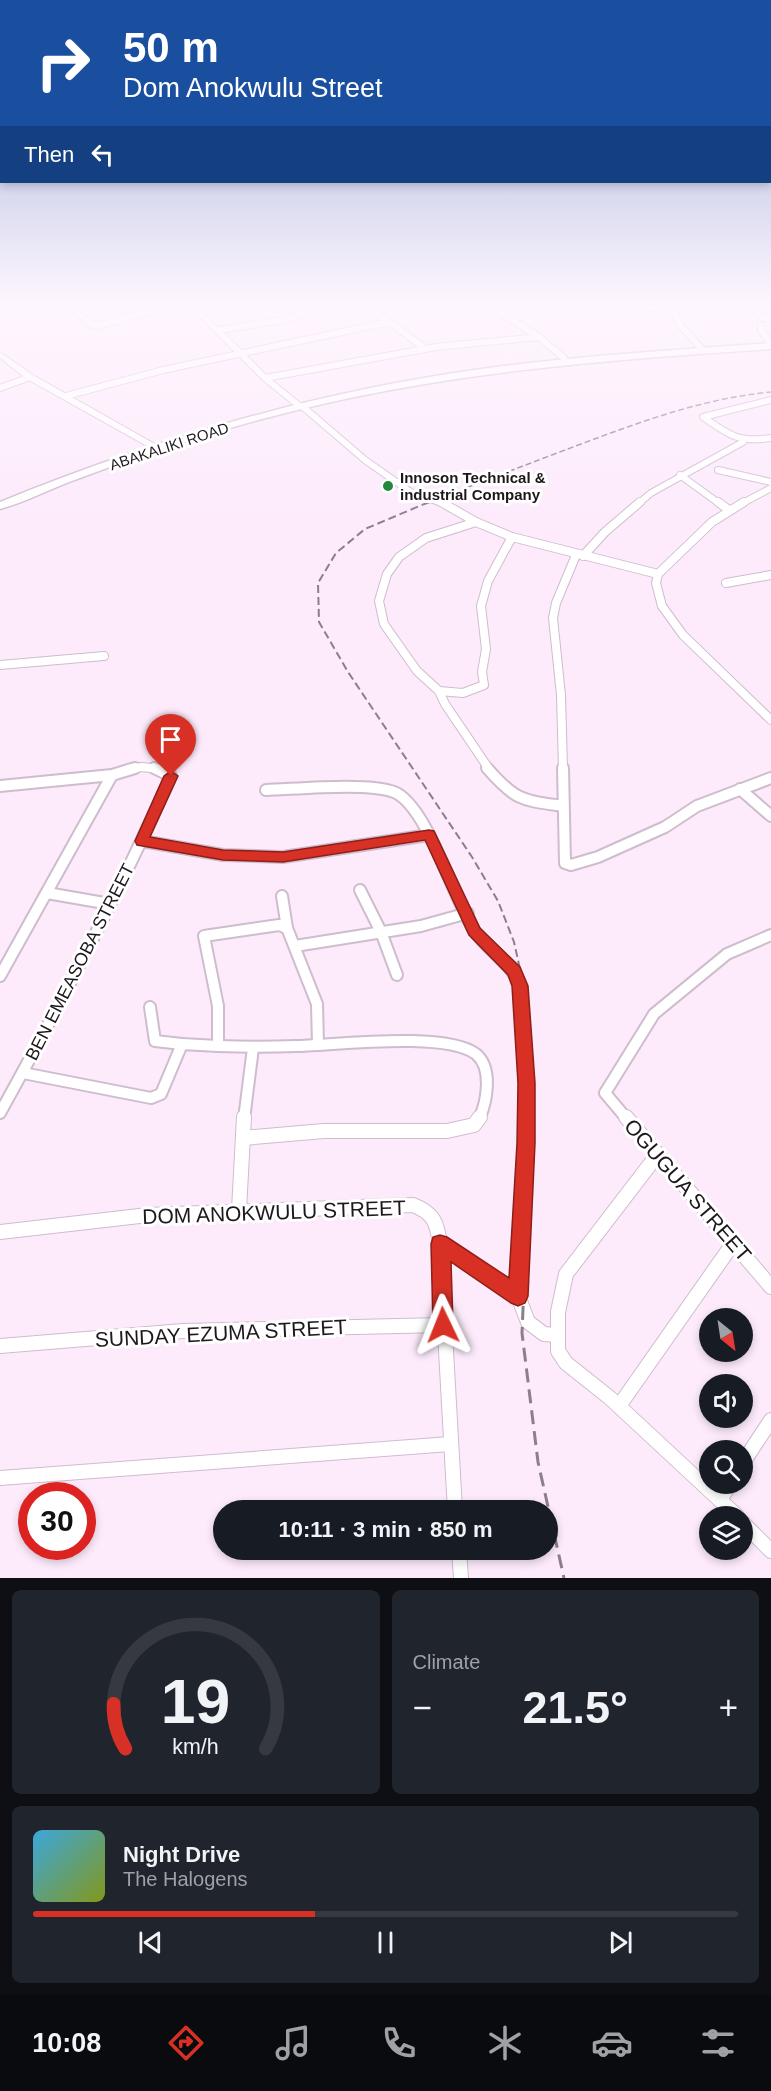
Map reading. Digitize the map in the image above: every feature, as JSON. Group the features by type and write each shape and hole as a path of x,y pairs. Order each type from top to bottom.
{"highway":[{"name":"ABAKALIKI ROAD","path":"0,500 151,448 300,405 450,375"},
{"name":"ABAKALIKI ROAD","path":"300,405 471,375"},
{"name":"ABAKALIKI ROAD","path":"0,506 151,448"}],"main road":[{"path":"19,375 151,448"},
{"path":"21,375 26,379 66,396 151,448"}],"street":[{"path":"66,396 146,375"},
{"path":"262,375 364,460 412,493 458,510 476,522 512,537 658,574"},
{"path":"265,378 282,375"},
{"path":"0,388 26,379"},
{"path":"743,442 704,416 771,400"},
{"path":"771,438 743,442 680,475 651,493 579,555 556,603 553,632 561,695 565,862 571,865 598,858 665,827 697,806 771,778"},
{"path":"718,470 771,482"},
{"path":"680,475 729,510"},
{"path":"771,488 729,510 712,522 658,574 656,583 662,606 683,635 771,720"},
{"path":"476,522 426,538 399,557 387,574 379,601 384,624 417,671 440,691 445,704 485,765 506,789 524,800 563,806"},
{"path":"440,691 458,694 476,690 484,685 482,672 486,649 481,606 488,581 512,537"},
{"path":"726,583 771,575"},
{"path":"0,665 104,656"},
{"name":"BEN EMEASOBA STREET","path":"2,1106 23,1073 70,987 142,841 171,776 156,767 124,769 112,775"},
{"path":"0,786 112,775"},
{"path":"0,976 4,962 47,894 112,775"},
{"path":"266,790 378,788 397,793 419,816 468,913 474,931 514,971 520,986 526,1095 518,1296 528,1322 544,1334 557,1335"},
{"path":"740,789 771,816"},
{"path":"142,841 245,858 263,855 283,857 429,835"},
{"path":"360,890 381,932 397,975"},
{"path":"47,894 110,904"},
{"path":"282,896 287,928 317,1004 318,1045"},
{"path":"295,946 421,926 468,913"},
{"path":"219,1046 220,1023 216,992 206,957 204,936 279,925 287,928"},
{"name":"OGUGUA STREET","path":"771,934 727,954 654,1014 614,1075 605,1093 771,1287"},
{"path":"150,1006 155,1041 253,1048 423,1041 468,1050 479,1057 486,1066 487,1085 480,1116 474,1125 465,1129 438,1132 325,1131 243,1138"},
{"path":"23,1073 151,1098 161,1094 182,1044"},
{"path":"239,1210 245,1098 253,1048"},
{"path":"658,1154 566,1274 558,1312 558,1351 567,1364 619,1406 726,1506"},
{"name":"DOM ANOKWULU STREET","path":"0,1232 148,1215 413,1205 430,1211 436,1218 440,1244"},
{"path":"619,1406 734,1242"},
{"path":"440,1244 518,1296"},
{"path":"440,1244 454,1500"},
{"name":"SUNDAY EZUMA STREET","path":"0,1346 37,1345 145,1333 443,1325"},
{"path":"753,1447 771,1420"},
{"path":"0,1478 450,1444"},
{"path":"720,1500 724,1494"},
{"path":"753,1533 771,1551"},
{"path":"460,1560 461,1578"}],"railway":[{"path":"425,504 662,415 716,401 771,392"},
{"path":"429,502 365,529 336,553 318,583 319,622 348,672 472,857 498,901 514,942 529,1010 531,1118"},
{"path":"531,1118 522,1333 538,1462 564,1578"}],"place":[{"name":"Innoson Technical & industrial Company","path":"388,486"}],"route":[{"path":"171,776 142,841 245,858 263,855 283,857 429,835 468,913 474,931 514,971 520,986 526,1083 526,1143 520,1222 518,1296 440,1244 443,1325"}]}
